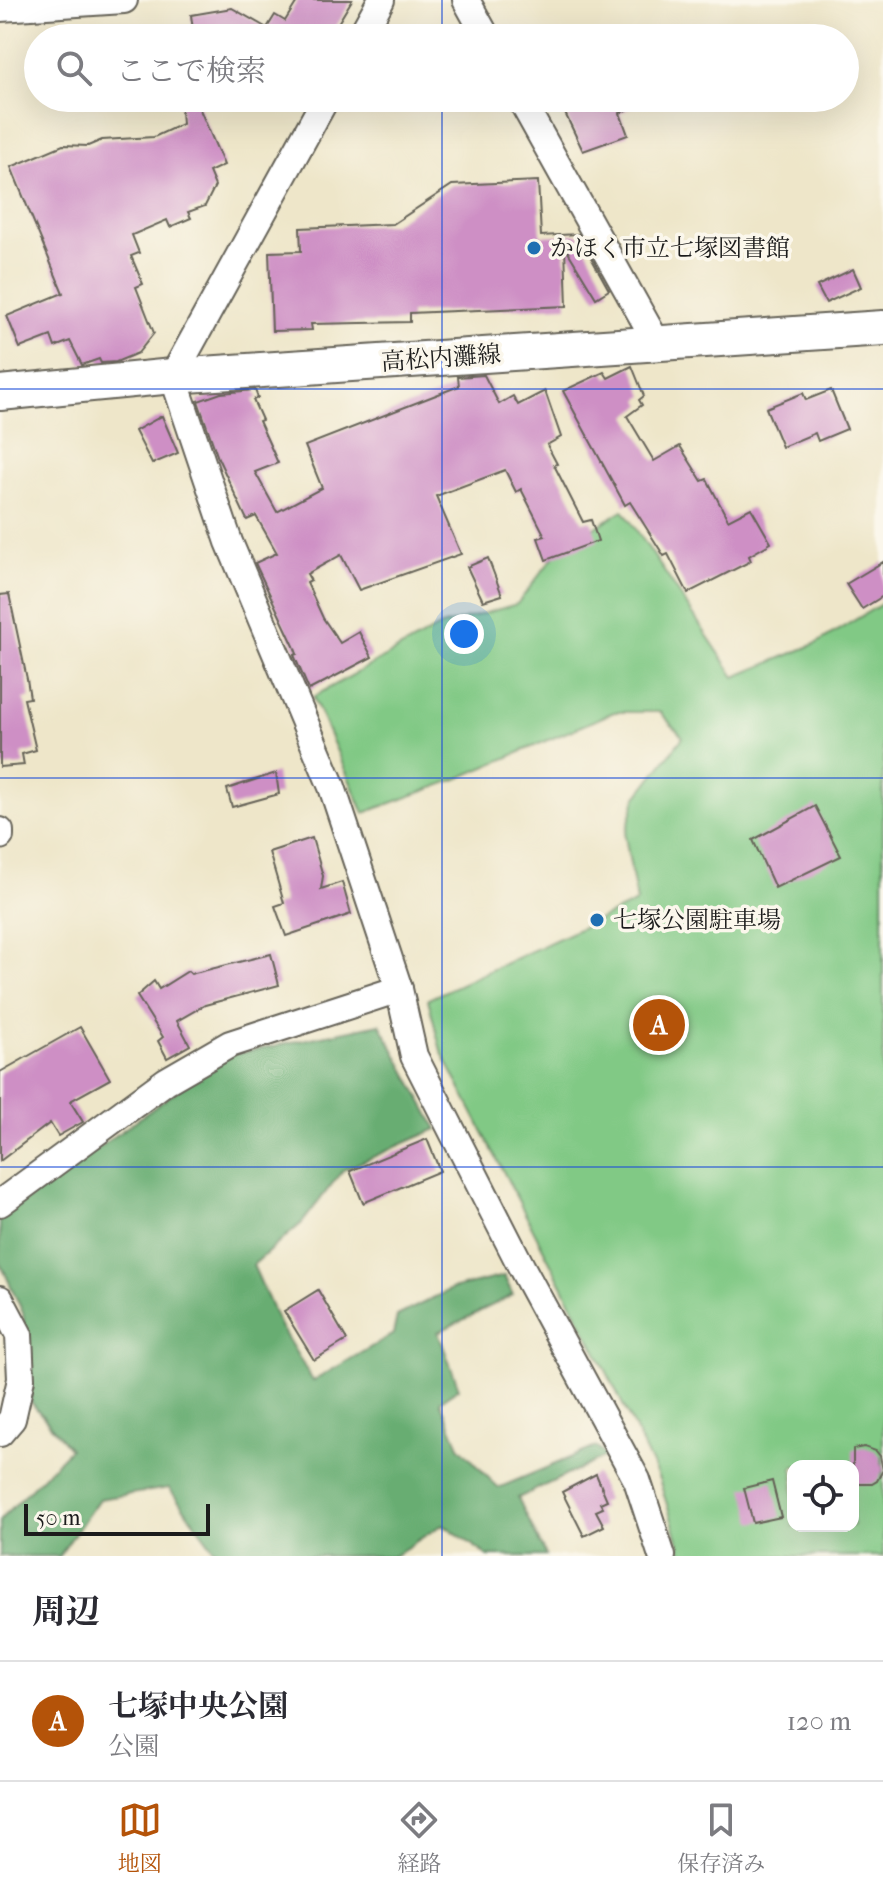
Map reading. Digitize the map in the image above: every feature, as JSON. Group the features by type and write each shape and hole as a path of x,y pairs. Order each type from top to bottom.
{"main road":[{"name":"高松内灘線","path":"0,393 173,376 883,328"}],"street":[{"path":"0,8 124,0"},
{"path":"368,24 381,0"},
{"path":"466,0 479,24"},
{"path":"318,112 173,376 229,542 332,787 399,989 414,1056 522,1268 637,1480 662,1556"},
{"path":"528,112 657,343"},
{"path":"0,1203 166,1081 230,1044 399,989"},
{"path":"0,1299 19,1335 21,1379 12,1419 0,1433"}],"green space":[{"path":"623,510 735,677 815,644 883,603 883,1556 683,1556 659,1479 441,1051 428,999 637,902 625,836 636,798 683,737 660,712 614,712 457,779 364,813 313,697 441,626 517,604 558,551"},
{"path":"380,1024 437,1129 343,1170 302,1223 253,1265 280,1326 313,1381 393,1334 397,1316 451,1289 504,1276 513,1295 438,1332 459,1388 440,1401 459,1446 498,1488 596,1447 607,1456 518,1498 546,1556 488,1556 443,1524 394,1556 219,1556 169,1488 99,1499 59,1556 0,1556 0,1520 70,1449 31,1402 23,1313 0,1262 0,1219 225,1056"}],"building":[{"path":"298,0 352,0 337,24 269,24 275,15 285,21"},
{"path":"232,8 260,24 192,24 191,15"},
{"path":"181,112 201,112 224,165 209,172 215,186 205,206 188,212 191,218 170,227 167,220 132,235 139,253 131,256 143,284 136,287 154,333 138,353 116,362 101,363 99,359 82,365 70,341 55,347 51,336 20,348 7,316 63,293 11,167 63,145 88,146 102,140 154,137 182,124"},
{"path":"564,112 622,112 628,135 583,151"},
{"path":"538,181 541,236 578,234 609,290 596,298 565,247 567,306 410,313 410,322 311,324 312,330 272,331 269,252 301,251 300,228 393,224 452,185"},
{"path":"853,269 861,287 826,303 817,286"},
{"path":"632,366 644,396 639,400 642,405 627,416 654,461 680,446 702,481 707,479 728,520 751,508 771,543 749,556 751,561 688,593 668,554 664,556 630,502 625,505 563,391 604,372 608,378"},
{"path":"484,375 499,404 513,396 518,405 545,391 561,437 547,445 557,464 554,465 583,522 591,520 598,541 546,560 538,538 545,536 521,489 516,492 505,470 436,496 461,554 359,590 341,555 307,574 311,581 307,583 323,618 340,643 359,632 372,657 309,690 294,655 297,654 294,646 255,563 277,553 256,516 247,520 218,458 198,401 221,393 255,390 258,398 253,400 262,420 259,421 278,463 255,472 277,512 322,488 305,446 459,386 458,377"},
{"path":"831,390 847,429 818,441 815,433 782,447 766,408 803,393 806,400"},
{"path":"162,416 178,453 152,464 135,431"},
{"path":"488,558 502,595 483,601 467,567"},
{"path":"883,562 883,596 862,609 846,584"},
{"path":"9,594 27,679 30,698 24,699 36,750 22,754 24,765 0,767 0,595"},
{"path":"276,773 279,794 232,807 227,789"},
{"path":"815,806 841,856 775,888 753,840"},
{"path":"312,838 323,876 321,889 342,882 351,914 286,936 275,906 284,903 269,852"},
{"path":"271,954 279,985 205,1005 177,1021 190,1045 167,1058 158,1041 163,1037 137,996 154,981 159,989 188,971 191,974"},
{"path":"80,1027 110,1079 70,1101 83,1122 58,1136 50,1123 0,1161 0,1072"},
{"path":"427,1139 440,1171 363,1203 350,1171"},
{"path":"318,1290 347,1340 314,1360 284,1311"},
{"path":"864,1447 880,1456 883,1470 877,1481 859,1484 859,1460 853,1460 853,1449"},
{"path":"596,1474 607,1500 600,1503 603,1508 596,1511 604,1526 584,1536 562,1492"},
{"path":"772,1481 781,1517 753,1523 744,1488"}],"place":[{"name":"かほく市立七塚図書館","path":"534,248"},
{"name":"七塚公園駐車場","path":"597,920"},
{"name":"七塚中央公園","path":"659,1025"}]}
